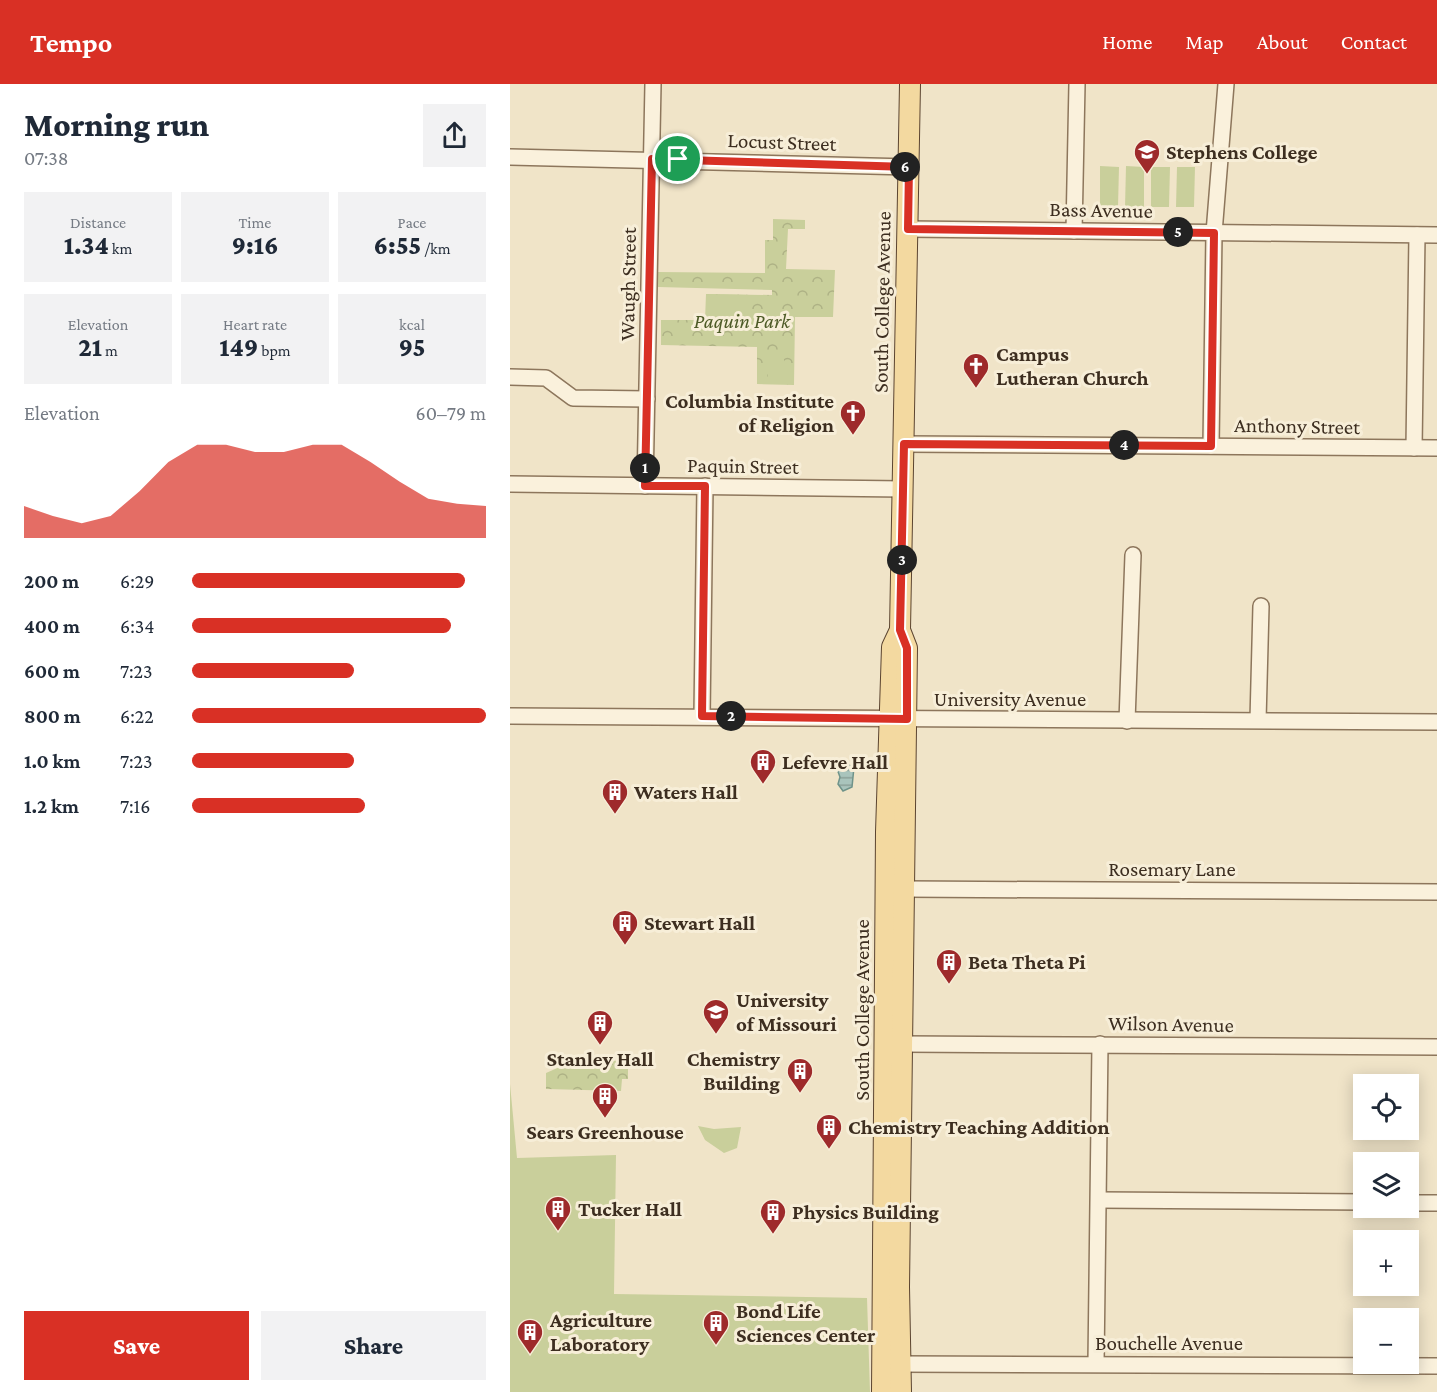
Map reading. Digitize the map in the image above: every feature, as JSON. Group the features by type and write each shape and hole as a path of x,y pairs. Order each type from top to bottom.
{"main road":[{"name":"South College Avenue","path":"882,1392 898,719 907,648 900,630 910,84"},
{"name":"South College Avenue","path":"898,719 906,888 901,1392"}],"street":[{"name":"Waugh Street","path":"645,486 653,84"},
{"path":"1074,231 1077,84"},
{"path":"1211,446 1214,233 1226,84"},
{"name":"Locust Street","path":"510,157 909,167"},
{"name":"Bass Avenue","path":"908,229 1437,235"},
{"path":"1413,448 1417,235"},
{"path":"510,377 546,378 573,398 647,399"},
{"name":"Anthony Street","path":"904,444 1437,448"},
{"name":"Paquin Street","path":"510,484 903,489"},
{"path":"702,716 705,486"},
{"path":"1127,721 1133,555"},
{"path":"1258,720 1261,606"},
{"name":"University Avenue","path":"510,716 1437,722"},
{"name":"Rosemary Lane","path":"906,888 1437,892"},
{"name":"Wilson Avenue","path":"904,1044 1437,1047"},
{"path":"1096,1363 1100,1044"},
{"path":"1098,1200 1353,1202"},
{"path":"1419,1203 1437,1203"},
{"name":"Bouchelle Avenue","path":"900,1364 1437,1366"}],"green space":[{"path":"1100,166 1119,167 1118,207 1100,207"},
{"path":"1126,166 1144,167 1144,207 1125,207"},
{"path":"1151,167 1170,167 1169,207 1151,207"},
{"path":"1177,167 1195,167 1194,207 1176,207"},
{"name":"Paquin Park","path":"773,219 805,220 805,229 788,229 786,269 835,270 833,317 795,317 794,385 757,384 757,347 661,345 661,320 705,320 706,294 772,295 772,290 658,287 658,272 765,273 765,240 773,240"},
{"path":"706,294 750,295 750,317 718,323 706,322"},
{"path":"768,357 784,357 784,381 768,381"},
{"path":"562,1060 628,1061 628,1079 622,1079 621,1091 546,1089 546,1073 562,1066"},
{"path":"510,1084 517,1158 616,1155 614,1294 867,1298 870,1392 510,1392"},
{"path":"698,1126 714,1129 741,1127 737,1148 724,1153 705,1140"}],"water":[{"path":"843,763 854,767 852,787 843,791 838,784 840,777 837,769"}],"place":[{"name":"Stephens College","path":"1147,175"},
{"name":"Campus Lutheran Church","path":"976,389"},
{"name":"Columbia Institute of Religion","path":"853,436"},
{"name":"Lefevre Hall","path":"763,785"},
{"name":"Waters Hall","path":"615,815"},
{"name":"Stewart Hall","path":"625,946"},
{"name":"Beta Theta Pi","path":"949,985"},
{"name":"University of Missouri","path":"716,1035"},
{"name":"Stanley Hall","path":"600,1046"},
{"name":"Chemistry Building","path":"800,1094"},
{"name":"Sears Greenhouse","path":"605,1119"},
{"name":"Chemistry Teaching Addition","path":"829,1150"},
{"name":"Tucker Hall","path":"558,1232"},
{"name":"Physics Building","path":"773,1235"},
{"name":"Bond Life Sciences Center","path":"716,1346"},
{"name":"Agriculture Laboratory","path":"530,1355"}],"route":[{"path":"652,159 678,159 909,167 908,229 1214,233 1211,446 904,444 900,630 907,648 907,719 702,716 705,486 645,486 652,159"}]}
